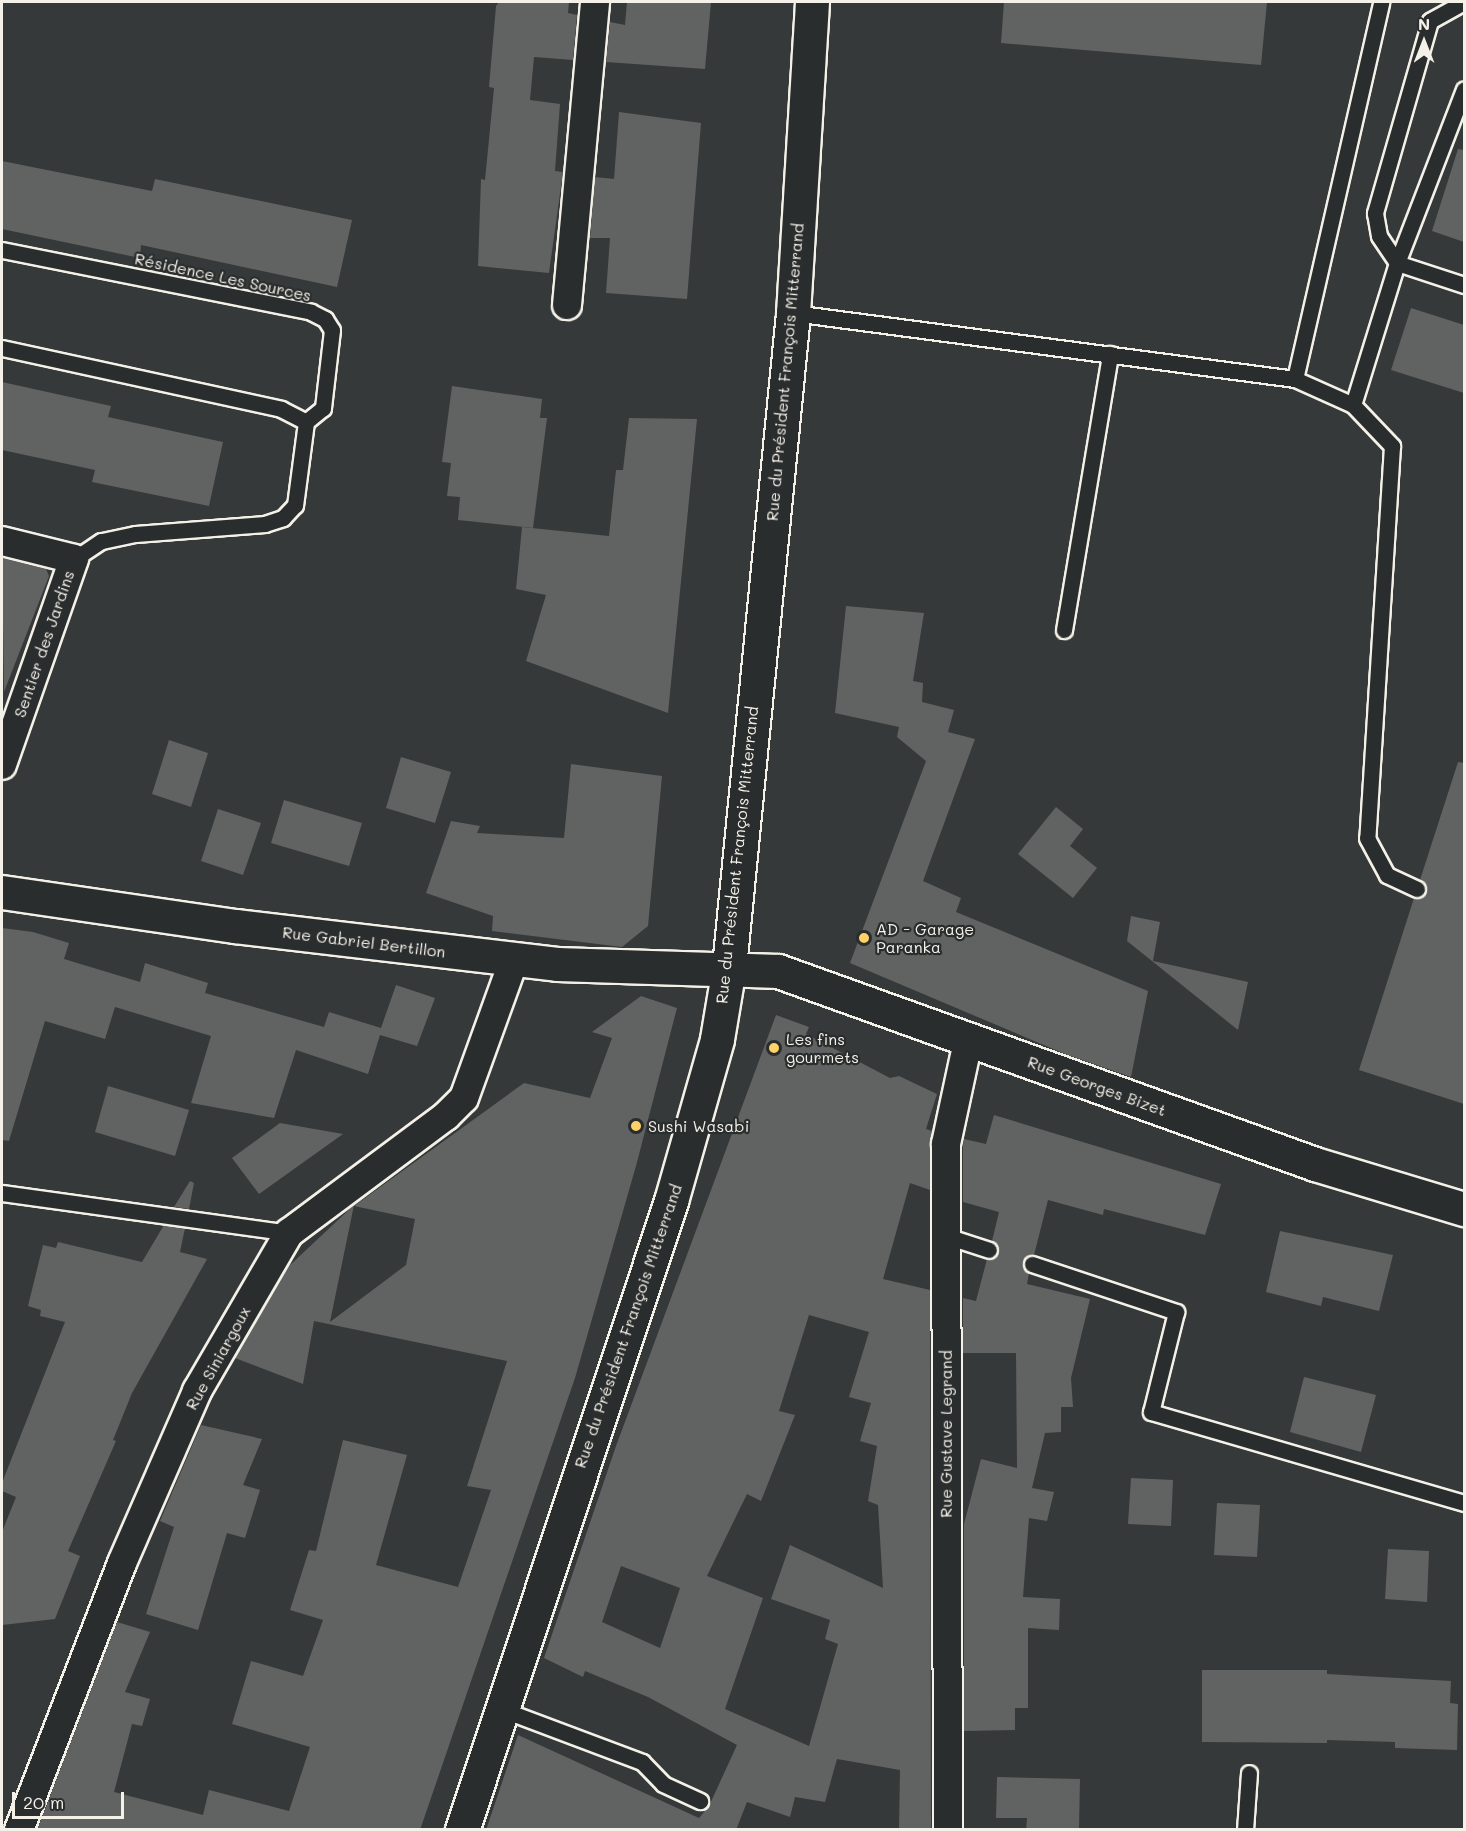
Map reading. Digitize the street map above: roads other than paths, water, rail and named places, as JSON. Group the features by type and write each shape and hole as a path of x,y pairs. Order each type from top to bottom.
{"street":[{"path":"567,305 596,2"},
{"name":"Rue du Président François Mitterrand","path":"462,1830 671,1201 707,1083 729,967 793,313 814,9"},
{"name":"Sentier des Jardins","path":"2,541 74,559 2,765"},
{"name":"Rue Gabriel Bertillon","path":"2,892 235,926 514,960 688,970 729,967"},
{"name":"Rue Siniargoux","path":"19,1830 122,1563 197,1391 289,1233 446,1116 464,1098 514,960"},
{"name":"Rue Georges Bizet","path":"729,967 778,971 1315,1164 1456,1211"},
{"name":"Rue Gustave Legrand","path":"948,1830 946,1144 968,1041"}],"lane":[{"path":"1295,379 1381,2"},
{"path":"1464,2 1430,21 1375,213 1379,236 1398,263 1464,285"},
{"path":"1353,405 1398,263 1464,89"},
{"name":"Résidence Les Sources","path":"2,250 311,312 325,319 333,330 322,408 306,422 295,505 283,518 265,524 135,534 101,541 74,559"},
{"path":"793,313 1295,379 1353,405 1392,446 1367,838 1387,874 1417,889"},
{"path":"2,348 281,409 306,422"},
{"path":"1064,630 1110,354"},
{"path":"2,1193 289,1233"},
{"path":"946,1236 989,1250"},
{"path":"1032,1264 1176,1312 1151,1412 1464,1503"},
{"path":"501,1709 642,1762 663,1784 700,1801"},
{"path":"1245,1830 1249,1773"}],"place":[{"name":"AD - Garage Paranka","path":"864,938"},
{"name":"Les fins gourmets","path":"774,1048"},
{"name":"Sushi Wasabi","path":"636,1126"}]}
